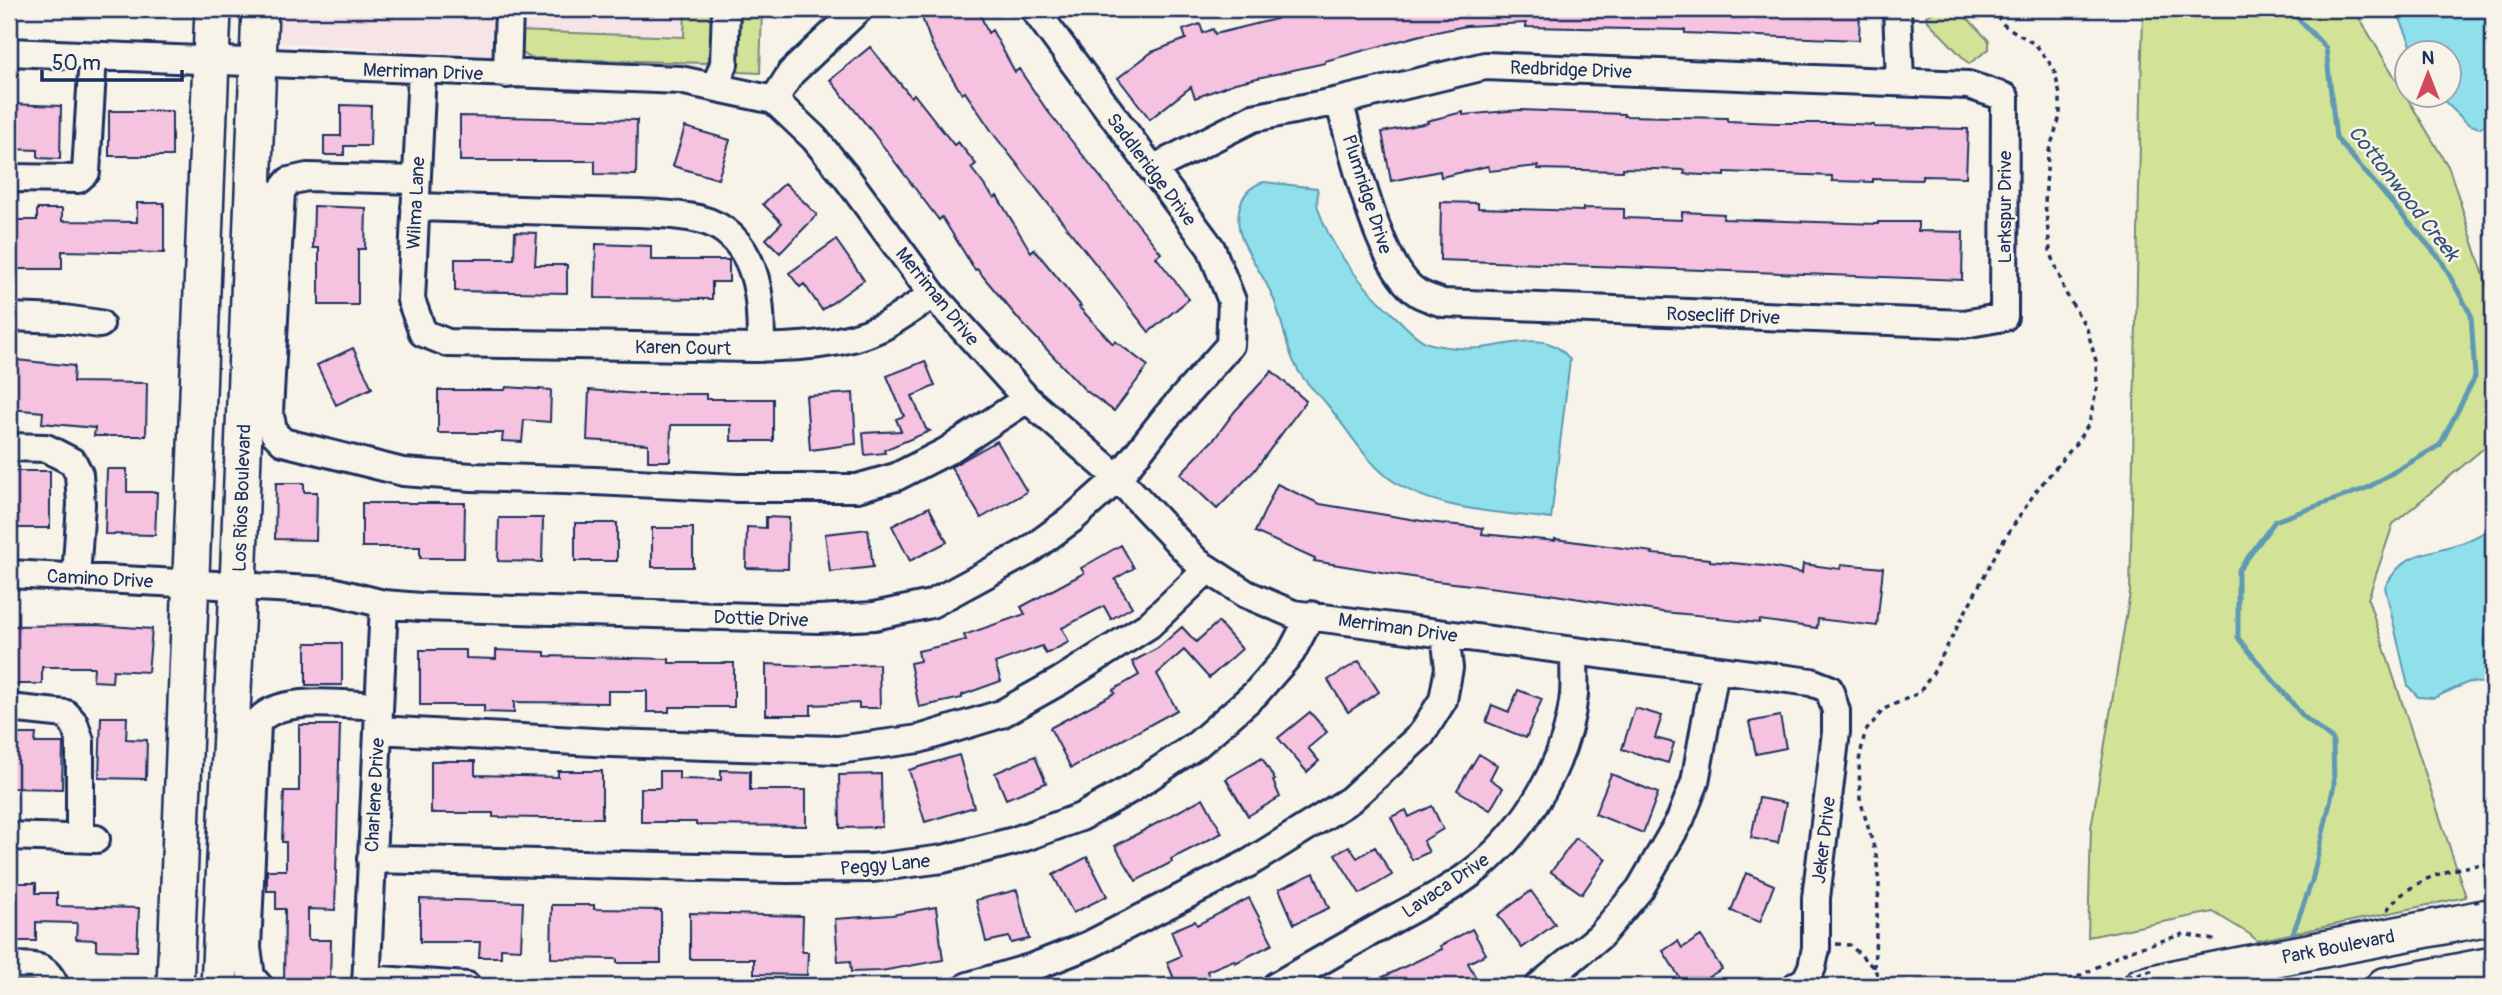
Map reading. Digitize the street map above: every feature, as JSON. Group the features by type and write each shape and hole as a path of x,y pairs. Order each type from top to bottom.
{"main road":[{"path":"175,986 213,9"},
{"name":"Los Rios Boulevard","path":"219,986 238,585 260,9"},
{"name":"Park Boulevard","path":"2141,986 2493,916"},
{"path":"2384,986 2493,965"}],"street":[{"path":"507,74 509,9"},
{"path":"715,87 724,64 726,9"},
{"path":"774,100 791,73 859,9"},
{"name":"Saddleridge Drive","path":"1034,9 1211,248 1233,301 1230,345"},
{"path":"1897,9 1899,81"},
{"name":"Merriman Drive","path":"9,52 680,80 774,100 814,138 847,178 933,295 1027,399 1118,478 1197,562 1245,594 1293,614 1811,682 1829,689"},
{"path":"9,178 78,179 86,172 93,56"},
{"name":"Redbridge Drive","path":"1152,169 1253,118 1339,101 1485,66 1968,85 2005,97"},
{"name":"Wilma Lane","path":"422,71 411,300 423,333"},
{"name":"Larkspur Drive","path":"2004,317 2005,97"},
{"name":"Plumridge Drive","path":"1339,101 1371,212 1390,260 1416,292 1443,303"},
{"path":"416,180 307,177 289,181 281,191 269,412 274,433 284,442 403,472 737,488 857,488 896,477 937,456 1027,399"},
{"path":"415,207 657,215 699,219 717,226 732,237 755,276 761,316 761,348"},
{"name":"Karen Court","path":"423,333 448,343 761,348 801,346 846,339 882,327 933,295"},
{"name":"Rosecliff Drive","path":"1443,303 1964,324 2004,317"},
{"path":"9,317 100,324"},
{"name":"Dottie Drive","path":"192,582 332,591 384,604 433,607 818,619 874,616 931,604 1027,552 1072,519 1118,478 1166,417 1230,345"},
{"path":"9,447 46,448 73,463 79,474 81,504 76,577"},
{"path":"259,986 251,977 247,948 257,723 263,715 277,708 298,704 378,718 611,743 838,750 919,739 1001,714 1060,681 1149,625 1208,569"},
{"name":"Camino Drive","path":"9,574 192,582"},
{"name":"Charlene Drive","path":"366,983 384,604"},
{"name":"Peggy Lane","path":"371,859 787,869 873,868 943,859 1014,841 1081,817 1135,787 1198,744 1255,694 1291,653 1311,615"},
{"path":"968,986 1033,967 1089,945 1250,863 1350,800 1421,735 1443,700 1449,668 1445,634"},
{"name":"Lavaca Drive","path":"1276,986 1448,888 1478,868 1508,839 1535,804 1550,776 1565,734 1574,695 1574,652"},
{"path":"1539,986 1600,936 1640,889 1680,820 1695,782 1715,670"},
{"name":"Jeker Drive","path":"1796,986 1806,980 1812,967 1816,943 1816,898 1836,732 1836,711 1829,689"},
{"path":"9,708 65,714 74,723 80,741 88,838 9,836"},
{"path":"9,965 40,967 50,975 55,986"},
{"path":"366,983 467,986"}],"path":[{"path":"1874,968 1878,875 1876,855 1860,799 1859,761 1865,732 1884,709 1919,693 1933,673 2000,546 2036,491 2089,424 2097,387 2096,361 2087,329 2065,292 2050,250 2045,203 2048,154 2060,117 2060,95 2054,69 2036,45 2004,24 1990,9"},
{"path":"2409,890 2444,871 2493,864"},
{"path":"1816,943 1850,945 1874,968 1883,986"}],"shaded area":[{"path":"273,9 762,9 760,73 272,42"}],"green space":[{"path":"685,9 714,9 711,58 706,63 531,58 523,54 518,44 517,31 684,37"},
{"path":"736,9 762,9 760,73 739,72 735,63"},
{"path":"1939,9 1959,9 1989,41 1989,49 1969,64 1927,20 1926,16"},
{"path":"2143,9 2354,9 2394,76 2394,108 2413,108 2449,168 2493,304 2493,390 2484,448 2393,524 2368,599 2466,897 2257,941 2213,912 2088,937 2091,828 2130,593"}],"water":[{"path":"2396,9 2493,9 2493,120 2479,128 2468,124 2451,108 2464,108 2464,38 2408,38"},
{"path":"1264,182 1317,188 1318,208 1341,255 1374,296 1424,341 1455,348 1541,342 1561,350 1570,360 1551,519 1471,509 1432,499 1396,483 1366,456 1296,366 1272,295 1242,240 1239,209 1250,189"},
{"path":"2493,528 2493,684 2469,682 2434,698 2418,697 2408,686 2385,587 2392,575 2407,560 2462,543"}],"building":[{"path":"919,9 978,9 988,33 992,30 1015,72 1019,69 1046,109 1161,253 1156,257 1189,299 1149,332 995,136 965,92 962,94 932,45"},
{"path":"1298,9 1860,9 1859,40 1685,33 1685,30 1526,27 1526,23 1466,26 1421,35 1325,63 1235,83 1195,98 1191,87 1150,119 1118,78 1152,52 1186,39 1183,30 1200,24 1203,33 1213,29 1215,34 1276,19 1275,13"},
{"path":"870,47 911,97 914,94 954,145 958,142 976,164 971,168 994,198 997,196 1031,252 1034,249 1081,306 1079,307 1113,344 1115,341 1148,366 1114,411 1085,390 1021,322 977,269 975,270 942,217 939,220 830,80"},
{"path":"9,104 61,106 60,159 38,158 38,150 9,149"},
{"path":"341,105 371,106 370,146 344,146 344,155 324,155 324,136 341,136"},
{"path":"1520,110 1727,118 1727,121 1968,129 1966,177 1922,176 1922,180 1873,179 1873,182 1832,181 1832,176 1725,172 1725,176 1684,174 1685,170 1623,168 1623,171 1538,169 1538,166 1489,171 1488,166 1441,177 1440,171 1391,181 1382,132 1428,123 1427,121 1463,112 1463,115"},
{"path":"109,111 172,111 172,156 109,156"},
{"path":"460,116 637,120 636,175 595,174 595,161 460,161"},
{"path":"685,127 730,140 718,179 673,166"},
{"path":"785,183 817,215 780,253 766,239 782,223 763,204"},
{"path":"1441,202 1478,203 1478,208 1583,211 1583,208 1624,209 1624,218 1682,220 1682,212 1724,214 1723,219 1878,224 1918,222 1918,231 1963,232 1962,280 1440,260"},
{"path":"137,203 164,203 164,253 62,251 62,269 9,269 9,220 37,220 37,209 62,209 62,221 137,222"},
{"path":"314,206 366,208 365,249 358,249 358,305 319,305 319,248 313,248"},
{"path":"515,232 537,233 535,265 567,265 567,293 455,291 455,259 514,259"},
{"path":"836,240 864,280 822,310 804,284 800,287 789,273"},
{"path":"596,244 651,246 651,260 729,260 729,282 712,282 712,299 595,298"},
{"path":"353,348 372,388 336,405 317,365"},
{"path":"16,360 74,366 73,382 147,383 146,436 94,436 95,428 42,423 43,412 11,409"},
{"path":"925,361 935,386 912,396 926,429 930,431 884,450 885,453 865,455 863,433 901,431 896,419 904,416 887,376"},
{"path":"1272,371 1306,401 1254,471 1217,509 1180,474 1215,438 1235,411"},
{"path":"506,387 551,390 550,422 524,420 522,442 502,441 503,433 438,433 438,390 505,390"},
{"path":"589,390 639,394 706,394 706,399 773,399 773,441 731,441 731,425 671,425 670,461 648,461 648,444 587,440"},
{"path":"853,393 856,444 810,450 806,396"},
{"path":"997,441 1027,492 981,518 951,467"},
{"path":"107,469 127,469 127,492 157,492 155,535 105,534"},
{"path":"9,471 50,471 50,528 9,528"},
{"path":"276,483 304,483 304,492 317,492 316,540 275,539"},
{"path":"1277,484 1320,504 1483,528 1482,534 1555,539 1802,573 1803,564 1840,569 1841,564 1883,568 1877,626 1818,619 1817,628 1760,620 1759,623 1718,619 1719,617 1662,612 1549,594 1436,581 1314,561 1315,559 1255,532"},
{"path":"362,503 465,503 464,558 420,558 420,547 362,547"},
{"path":"929,507 947,542 910,561 892,526"},
{"path":"766,517 789,518 788,569 746,568 747,527 766,528"},
{"path":"499,518 543,518 542,562 498,561"},
{"path":"575,523 617,523 617,561 575,561"},
{"path":"652,528 693,528 693,567 652,567"},
{"path":"868,529 873,567 830,572 825,534"},
{"path":"1121,545 1134,568 1115,579 1132,607 1111,619 1104,606 1062,628 1069,642 1046,654 1042,646 995,663 1001,681 962,695 962,698 919,707 910,663 920,661 918,651 966,640 964,635 1025,614 1021,607 1084,573 1081,568"},
{"path":"1218,622 1242,649 1209,678 1184,650 1157,674 1177,710 1071,768 1050,728 1115,693 1113,690 1139,675 1132,662 1158,648 1182,627 1196,642"},
{"path":"97,625 152,629 148,672 113,670 112,682 93,681 94,667 42,667 42,684 9,684 9,626"},
{"path":"306,643 342,643 342,685 306,685"},
{"path":"420,650 466,650 466,658 496,659 496,650 545,652 545,656 669,659 669,663 734,663 734,707 669,707 669,712 647,712 647,691 608,691 608,703 514,702 514,713 484,712 484,705 420,705"},
{"path":"1359,661 1379,692 1348,712 1328,680"},
{"path":"766,664 879,664 880,708 859,708 859,703 811,705 811,715 766,715"},
{"path":"1518,690 1542,699 1526,738 1486,722 1492,705 1509,712"},
{"path":"1635,708 1662,716 1655,738 1674,743 1668,763 1622,749"},
{"path":"1310,712 1327,732 1308,748 1319,761 1307,772 1278,738"},
{"path":"1780,716 1786,748 1756,754 1749,722"},
{"path":"101,717 127,717 126,739 147,740 146,779 99,778"},
{"path":"299,725 340,725 335,910 308,909 308,940 331,940 330,982 284,981 285,909 276,909 276,891 267,891 267,870 286,870 286,842 282,842 284,791 299,791"},
{"path":"10,734 36,734 35,743 63,743 62,789 10,788"},
{"path":"1479,754 1497,765 1490,779 1503,788 1490,810 1457,790"},
{"path":"959,755 974,807 925,822 909,770"},
{"path":"1035,756 1046,783 1006,799 995,773"},
{"path":"1262,758 1275,780 1273,781 1280,797 1248,816 1226,779"},
{"path":"431,761 475,761 475,775 558,777 558,771 602,771 602,818 493,817 493,813 431,813"},
{"path":"721,770 750,771 750,790 806,790 806,826 641,822 641,788 660,788 660,771 679,771 679,779 721,780"},
{"path":"881,774 882,827 840,828 839,775"},
{"path":"1611,774 1658,793 1643,833 1595,814"},
{"path":"1203,798 1222,833 1171,859 1172,862 1136,881 1115,846"},
{"path":"1759,798 1786,803 1778,843 1751,838"},
{"path":"1432,806 1443,829 1423,841 1429,852 1412,860 1391,817 1406,810 1409,817"},
{"path":"1576,838 1606,859 1582,894 1551,872"},
{"path":"1349,846 1357,858 1375,847 1392,875 1360,894 1335,854"},
{"path":"1087,857 1107,896 1073,913 1053,875"},
{"path":"1314,873 1329,908 1294,924 1279,889"},
{"path":"1746,873 1774,885 1760,922 1731,911"},
{"path":"15,883 36,883 36,893 57,893 57,906 139,908 137,951 96,950 96,940 76,939 77,923 36,922 36,941 14,941"},
{"path":"1017,890 1029,939 1011,943 1009,937 986,942 976,900"},
{"path":"1531,891 1555,924 1522,948 1498,915"},
{"path":"1249,898 1273,944 1235,963 1234,960 1207,971 1211,982 1200,986 1177,986 1167,962 1181,956 1171,931 1195,921 1197,925"},
{"path":"420,899 523,902 521,949 501,948 501,957 479,957 480,942 420,942"},
{"path":"552,905 661,910 661,963 551,958"},
{"path":"936,907 943,960 881,971 851,972 850,961 838,962 835,919 892,915"},
{"path":"690,913 803,916 802,952 808,952 807,975 754,974 754,959 690,959"},
{"path":"1472,929 1486,954 1468,963 1476,978 1462,986 1364,986 1442,949 1440,946"},
{"path":"1701,936 1722,969 1693,986 1685,986 1663,951 1678,941 1682,948"}],"waterway":[{"name":"Cottonwood Creek","path":"2289,9 2326,48 2336,138 2441,260 2471,315 2475,377 2440,445 2367,488 2275,521 2238,571 2238,638 2303,716 2333,740 2334,785 2312,881 2289,944"},
{"name":"Cottonwood Creek","path":"2272,986 2279,969"}]}
